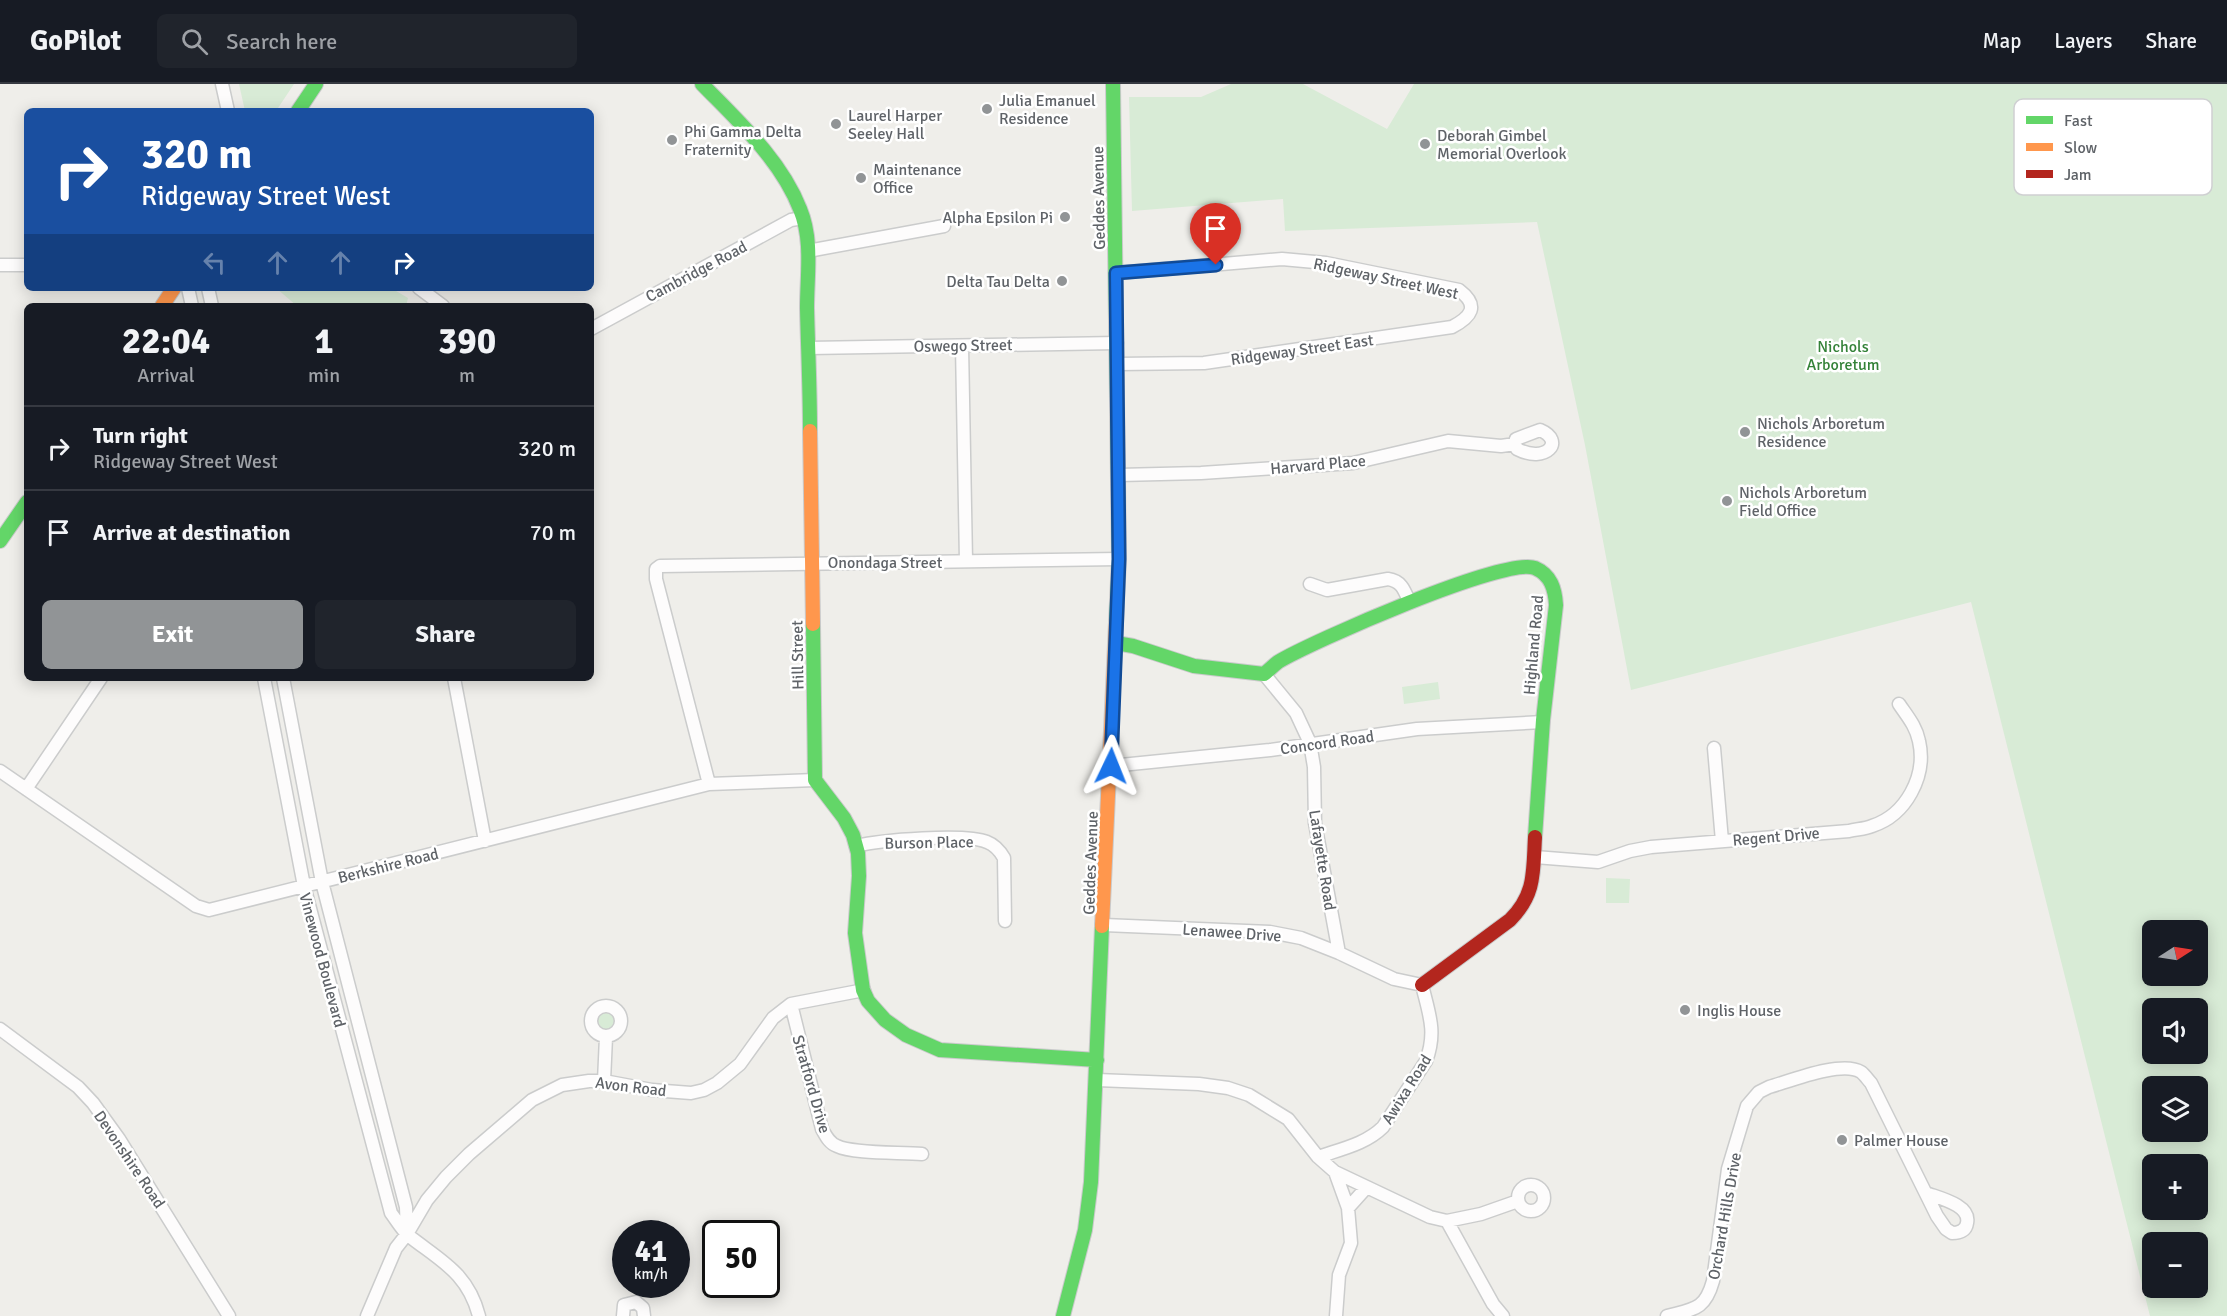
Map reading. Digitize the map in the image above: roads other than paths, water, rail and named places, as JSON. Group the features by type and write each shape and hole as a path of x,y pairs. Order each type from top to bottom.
{"street":[{"path":"222,84 227,108"},
{"path":"300,108 316,84"},
{"name":"Hill Street","path":"702,84 764,152 796,200 803,218 808,251 815,780"},
{"name":"Geddes Avenue","path":"1063,1316 1089,1208 1116,643 1119,475 1113,84"},
{"name":"Cambridge Road","path":"594,327 791,220 803,218"},
{"path":"808,251 944,226"},
{"name":"Ridgeway Street West","path":"1116,273 1282,259 1326,262 1460,290 1468,296 1471,303"},
{"path":"0,265 24,264"},
{"path":"423,291 439,303"},
{"name":"Ridgeway Street East","path":"1117,364 1204,363 1452,327 1467,320 1471,312 1471,303"},
{"name":"Oswego Street","path":"809,348 1117,343"},
{"path":"962,346 966,561"},
{"name":"Harvard Place","path":"1119,475 1201,473 1353,463 1448,441 1501,446 1515,444"},
{"path":"0,541 20,522 24,511"},
{"name":"Onondaga Street","path":"709,784 655,574 656,569 665,565 1119,559"},
{"name":"Highland Road","path":"1264,674 1277,663 1296,653 1409,601 1513,567 1533,567 1547,576 1552,583 1556,598 1543,722 1532,886 1520,910 1510,920 1422,985"},
{"path":"1310,584 1327,590 1388,579 1402,586 1409,601"},
{"path":"1116,643 1131,644 1172,661 1195,667 1264,674"},
{"name":"Lafayette Road","path":"1264,674 1296,713 1310,743 1314,766 1316,823 1339,953"},
{"path":"26,789 99,681"},
{"name":"Vinewood Boulevard","path":"265,681 304,886 391,1214 407,1234 454,1270 473,1298 479,1316"},
{"name":"Vinewood Boulevard","path":"284,681 322,882 406,1207 407,1234"},
{"path":"455,681 485,841"},
{"name":"Regent Drive","path":"1535,857 1598,862 1630,851 1651,847 1849,831 1872,826 1888,819 1907,800 1915,785 1921,759 1919,741 1913,724 1899,704"},
{"name":"Concord Road","path":"1111,766 1270,750 1310,743 1464,725 1543,722"},
{"path":"1714,748 1722,841"},
{"name":"Berkshire Road","path":"0,771 202,909 215,909 709,784 815,780"},
{"path":"815,780 845,816 856,846 860,882 855,909 854,938 864,990 872,1005 902,1033 922,1044 940,1050 1097,1060"},
{"name":"Burson Place","path":"856,846 900,840 931,839 974,839 988,842 999,850 1004,858 1005,921"},
{"name":"Lenawee Drive","path":"1104,925 1270,932 1301,938 1394,979 1422,985"},
{"name":"Awixa Road","path":"1318,1157 1375,1135 1383,1127 1426,1061 1431,1048 1433,1027 1422,985"},
{"path":"791,1004 864,990"},
{"name":"Avon Road","path":"367,1316 396,1248 427,1200 446,1177 518,1111 547,1091 562,1085 589,1081 691,1093 704,1090 717,1083 740,1064 773,1018 791,1004"},
{"name":"Stratford Drive","path":"791,1004 822,1129 828,1140 838,1147 850,1150 922,1154"},
{"name":"Devonshire Road","path":"0,1029 78,1087 93,1103 119,1139 229,1316"},
{"path":"604,1081 606,1037"},
{"name":"Orchard Hills Drive","path":"1667,1316 1702,1305 1709,1296 1728,1169 1748,1106 1759,1092 1769,1087 1836,1068 1850,1068 1862,1073 1871,1083 1926,1193"},
{"path":"1096,1080 1199,1084 1228,1088 1249,1095 1288,1119 1318,1157 1335,1172 1430,1217 1447,1221 1481,1214 1518,1200"},
{"path":"1335,1172 1348,1208 1352,1243 1339,1275 1336,1316"},
{"path":"1348,1208 1366,1188"},
{"path":"1447,1221 1493,1304 1503,1316"},
{"path":"623,1316 622,1308 628,1302 636,1302 643,1308 644,1316"}],"place":[{"name":"Julia Emanuel Residence","path":"987,109"},
{"name":"Laurel Harper Seeley Hall","path":"836,124"},
{"name":"Phi Gamma Delta Fraternity","path":"672,140"},
{"name":"Deborah Gimbel Memorial Overlook","path":"1425,144"},
{"name":"Maintenance Office","path":"861,178"},
{"name":"Alpha Epsilon Pi","path":"1065,217"},
{"name":"Delta Tau Delta","path":"1062,281"},
{"name":"Nichols Arboretum Residence","path":"1745,432"},
{"name":"Nichols Arboretum Field Office","path":"1727,501"},
{"name":"Inglis House","path":"1685,1010"},
{"name":"Palmer House","path":"1842,1140"}],"park label":[{"name":"Nichols Arboretum","path":"1843,355"}]}
